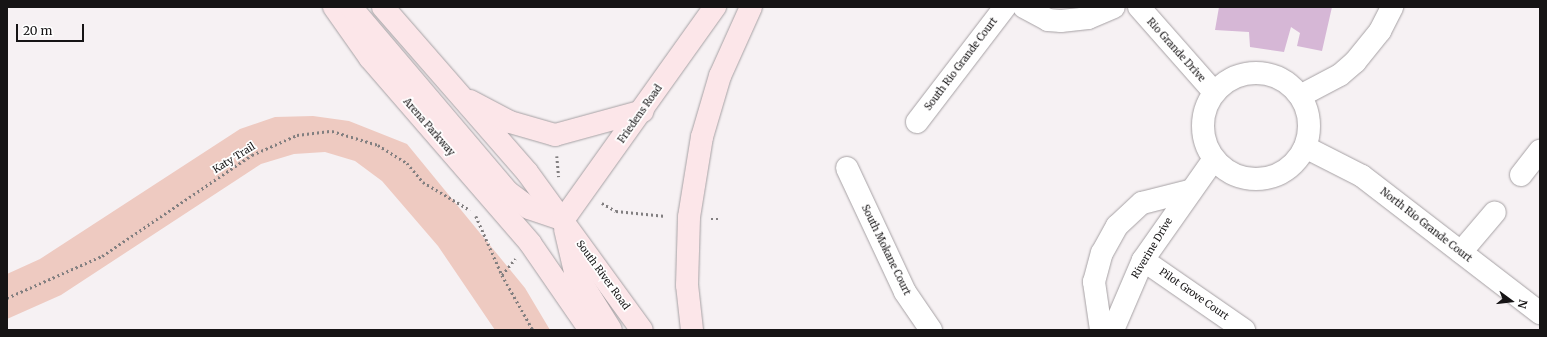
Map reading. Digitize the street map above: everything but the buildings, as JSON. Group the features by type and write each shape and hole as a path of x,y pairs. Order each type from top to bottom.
{"main road":[{"name":"Arena Parkway","path":"334,7 370,58 530,243 590,330"},
{"path":"351,7 508,192 529,208 563,220"},
{"path":"383,7 527,172 563,220 575,272 611,330"},
{"name":"Friedens Road","path":"563,220 586,192 715,7"},
{"path":"692,330 687,285 689,218 707,122 720,76 751,7"},
{"path":"459,95 510,122 555,135 642,111"},
{"name":"South River Road","path":"563,220 642,330"}],"street":[{"name":"South Rio Grande Court","path":"917,122 1005,7"},
{"path":"1024,7 1048,20 1061,21 1088,18 1114,7"},
{"name":"Rio Grande Drive","path":"1139,7 1214,92"},
{"path":"1300,96 1340,75 1355,62 1380,31 1392,7"},
{"path":"1258,74 1279,79 1300,96 1309,118 1305,147 1288,169 1263,179 1236,176 1214,159 1205,139 1204,124 1214,92 1232,78 1258,74"},
{"name":"North Rio Grande Court","path":"1305,147 1362,176 1540,313"},
{"path":"1521,175 1540,151"},
{"name":"Riverine Drive","path":"1113,330 1143,260 1189,191 1214,159"},
{"name":"South Mokane Court","path":"847,168 905,292 931,330"},
{"path":"1101,330 1094,282 1102,253 1117,226 1142,203 1189,191"},
{"path":"1461,252 1495,212"},
{"name":"Pilot Grove Court","path":"1143,260 1244,330"}],"path":[{"name":"Katy Trail","path":"7,298 102,256 252,155 297,135 332,131 378,145 407,163 423,182 474,212 502,275 533,330"},
{"path":"559,178 586,192 616,211 689,218 719,219"}],"shaded area":[{"path":"313,116 349,121 407,144 525,288 550,330 495,330 438,246 382,181 355,161 325,152 294,154 261,164 61,295 7,319 7,274 40,259 240,129 275,117"}]}
